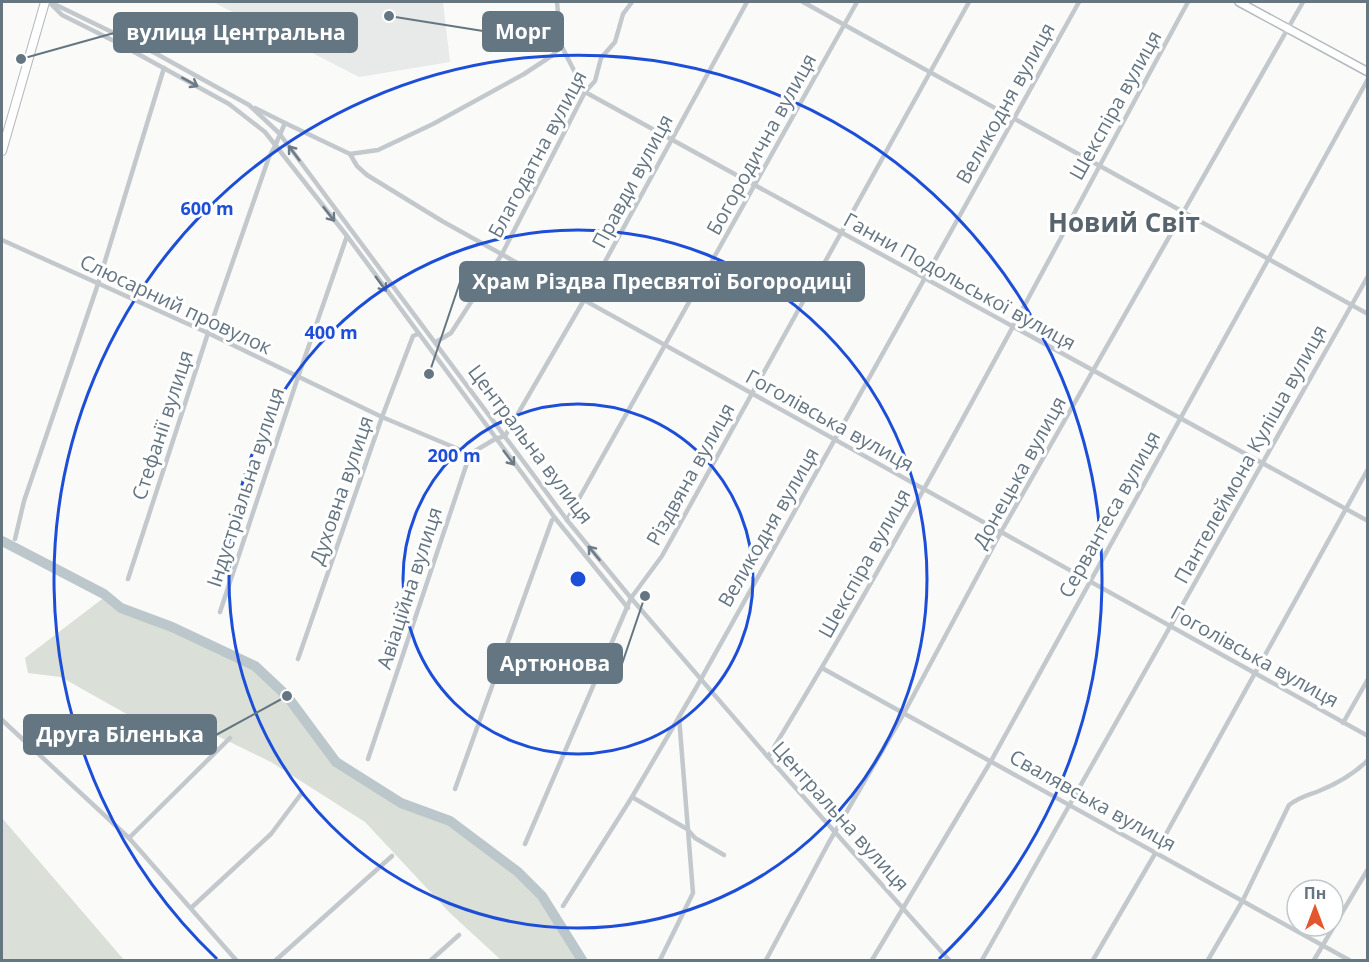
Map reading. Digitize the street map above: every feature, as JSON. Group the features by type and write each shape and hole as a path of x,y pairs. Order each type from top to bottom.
{"main road":[{"path":"2,151 48,2"}],"street":[{"name":"Центральна вулиця","path":"48,2 62,15 229,104 265,132 347,237 555,518 628,608"},
{"name":"Центральна вулиця","path":"48,2 155,53 249,105 279,133 567,520 768,757 948,960"},
{"path":"557,2 561,45 585,92"},
{"name":"Благодатна вулиця","path":"436,342 451,333 502,254 585,92 594,81 601,58 615,42 623,14 632,2"},
{"name":"Правди вулиця","path":"505,436 584,300 747,2"},
{"path":"803,2 1368,314"},
{"name":"Богородична вулиця","path":"567,520 857,2"},
{"name":"Різдвяна вулиця","path":"525,844 631,598 662,556 969,2"},
{"name":"Великодня вулиця","path":"563,906 679,717 1079,2"},
{"name":"Шекспіра вулиця","path":"768,757 822,668 923,489 1188,2"},
{"path":"1239,2 1368,72"},
{"name":"Донецька вулиця","path":"766,960 904,713 1001,532 1303,2"},
{"path":"350,154 378,150 433,124 524,75 553,55 561,45"},
{"path":"15,539 24,501 98,284 164,68"},
{"name":"Сервантеса вулиця","path":"872,960 991,761 1368,79"},
{"name":"Ганни Подольської вулиця","path":"585,92 1368,521"},
{"name":"Гоголівська вулиця","path":"249,105 350,154 357,166 367,175 442,221 1368,736"},
{"path":"279,133 285,123"},
{"name":"Стефанії вулиця","path":"128,579 208,333 279,133"},
{"name":"Індустріальна вулиця","path":"220,612 347,237"},
{"name":"Слюсарний провулок","path":"2,240 208,333 382,417 470,454"},
{"name":"Пантелеймона Куліша вулиця","path":"981,960 1368,276"},
{"name":"Духовна вулиця","path":"298,659 382,417 413,336 418,334"},
{"path":"470,454 495,439 505,436"},
{"name":"Авіаційна вулиця","path":"368,759 470,454"},
{"path":"1093,960 1156,852 1368,469"},
{"path":"455,789 552,520 555,518"},
{"name":"Свалявська вулиця","path":"822,668 1349,960"},
{"path":"1343,723 1368,679"},
{"path":"660,960 693,893 679,717"},
{"path":"2,720 129,838 236,960"},
{"path":"129,838 230,738"},
{"path":"1208,960 1243,900 1289,806 1301,796 1318,791 1359,768 1368,760"},
{"path":"191,908 272,834 301,794"},
{"path":"632,797 687,829 695,838 724,855"},
{"path":"276,960 392,856"},
{"path":"1314,960 1368,869"},
{"path":"431,960 459,935"}],"shaded area":[{"path":"213,2 443,2 450,62 359,77"},
{"path":"106,596 121,608 172,627 255,666 287,696 336,762 401,803 450,821 518,872 542,896 582,960 501,960 450,913 365,822 271,762 185,720 130,716 61,677 28,673 25,658"},
{"path":"2,818 124,960 2,960"}],"waterway":[{"path":"2,541 104,594 121,608 172,627 255,666 287,696 336,762 401,803 450,821 518,872 542,896 582,960"}],"place":[{"name":"Морг","path":"389,16"},
{"name":"вулиця Центральна","path":"21,59"},
{"name":"Храм Різдва Пресвятої Богородиці","path":"429,374"},
{"name":"Артюнова","path":"645,596"},
{"name":"Друга Біленька","path":"287,696"}],"district":[{"name":"Новий Світ","path":"1124,222"}]}
